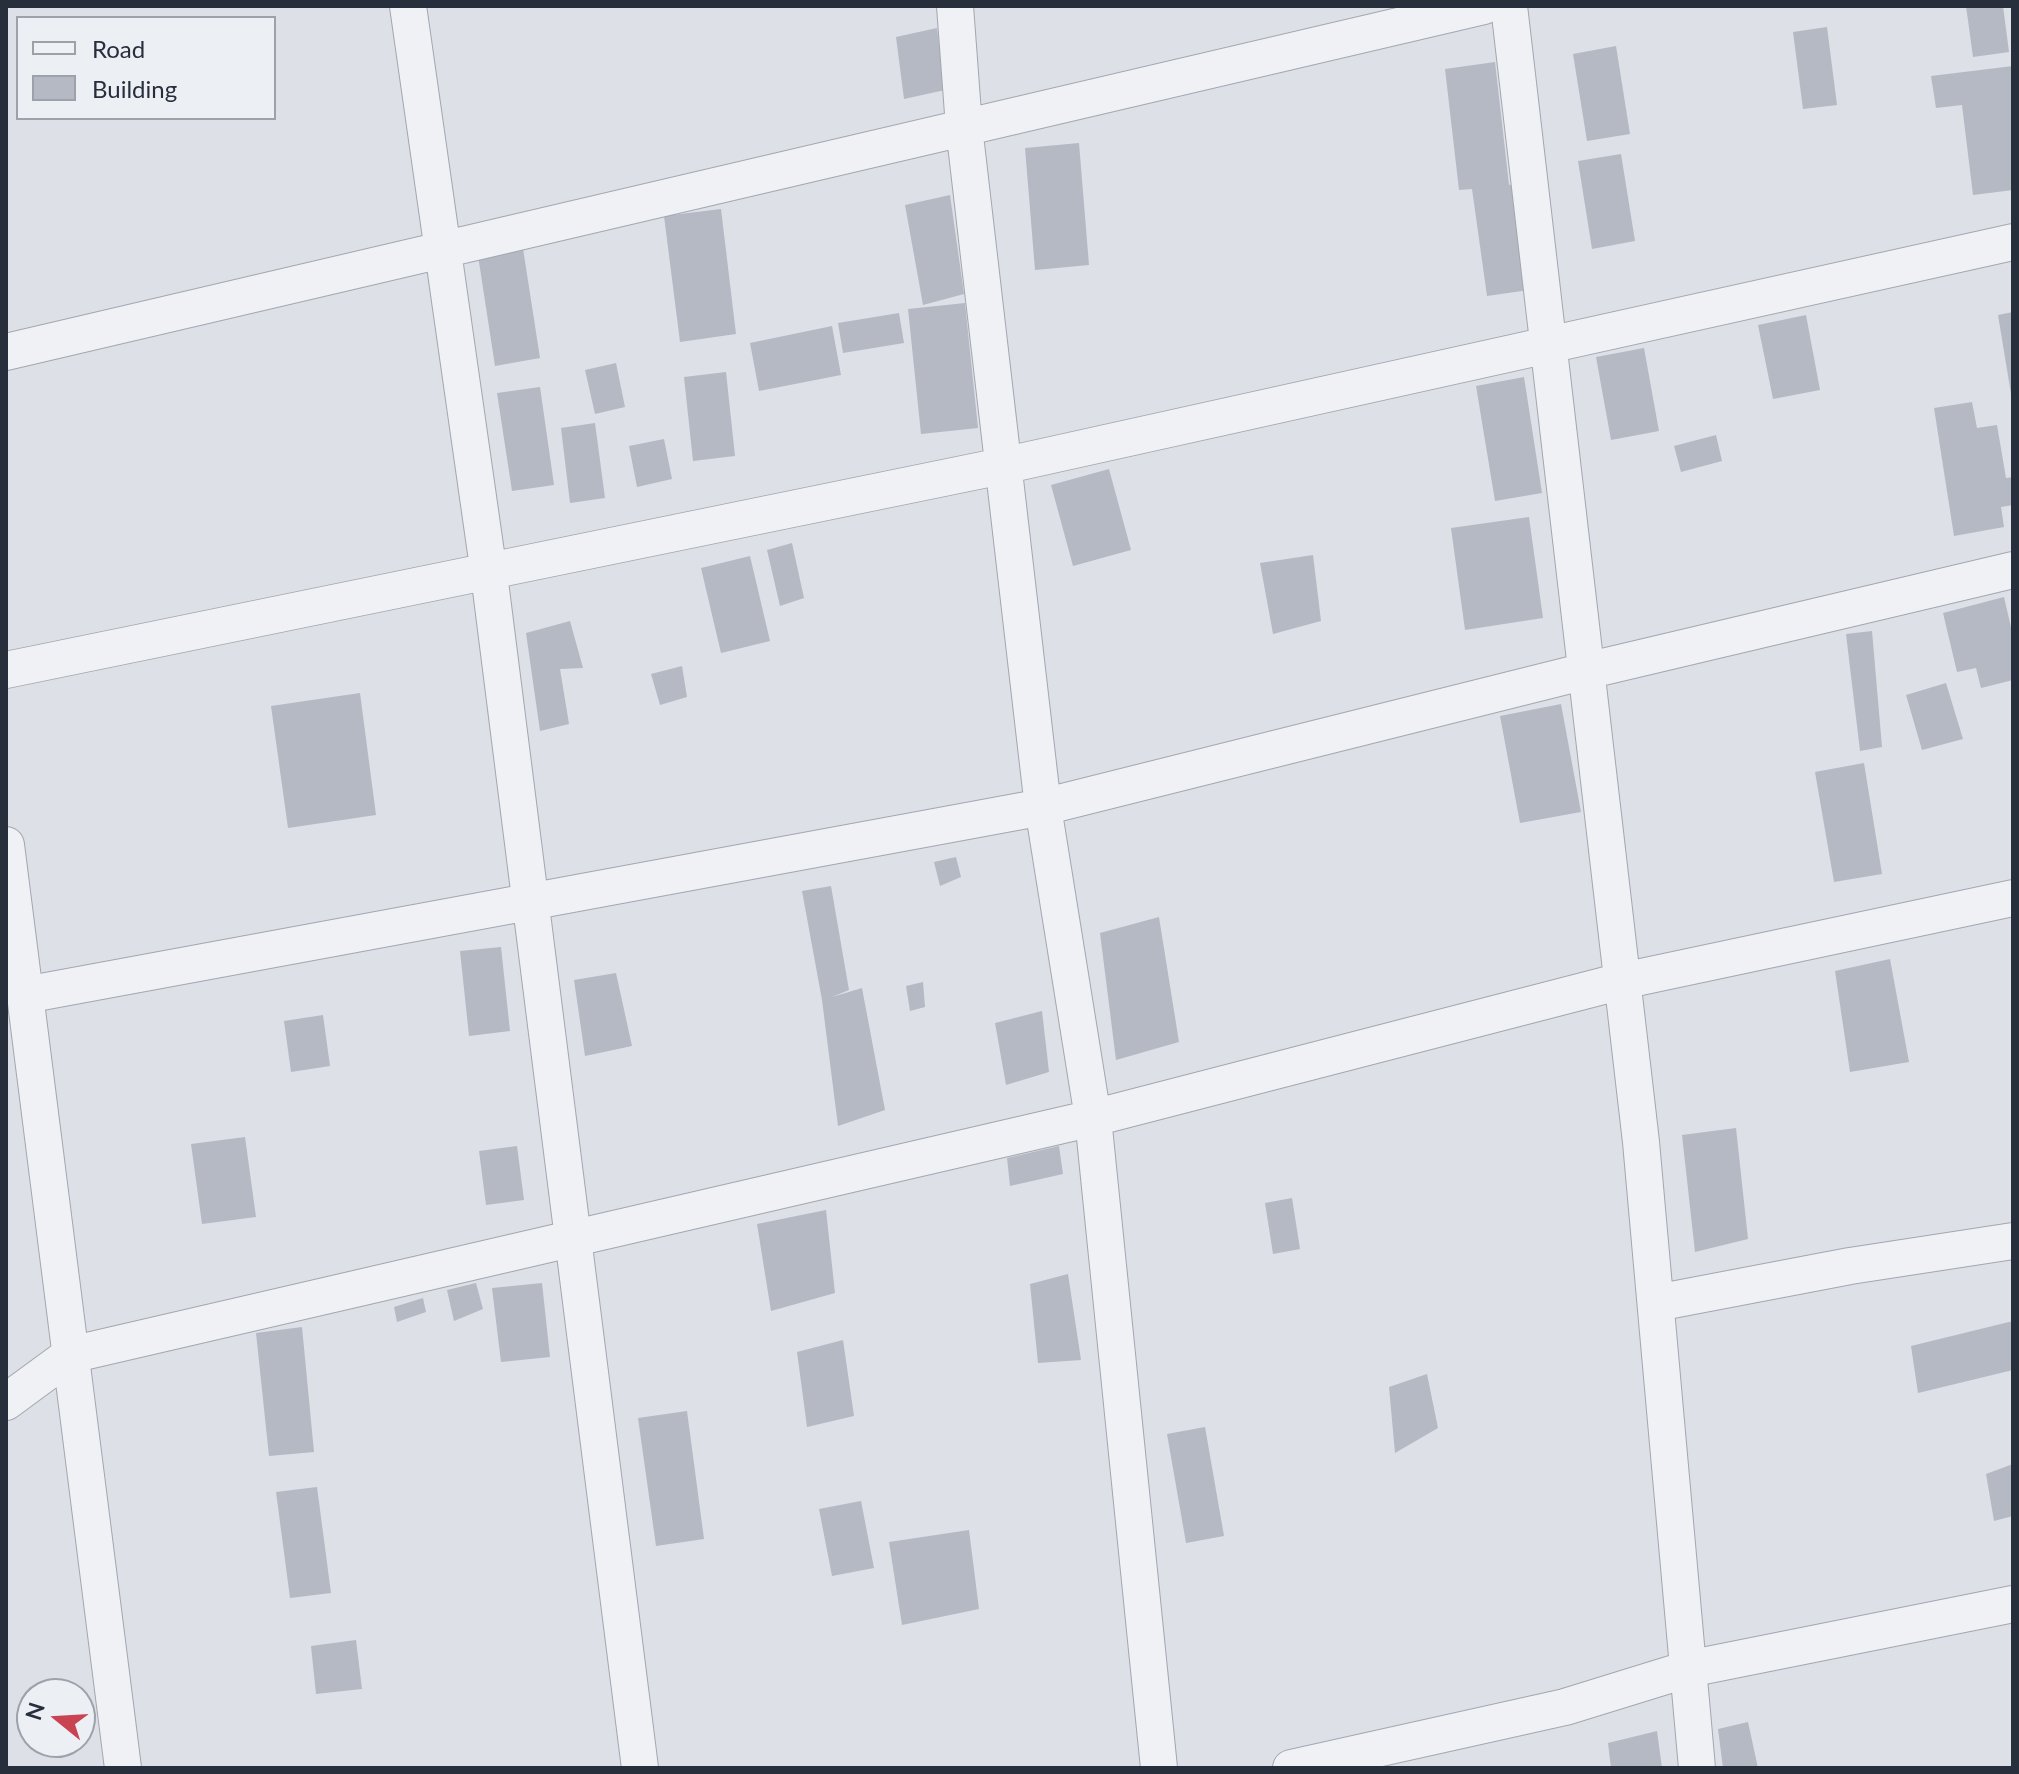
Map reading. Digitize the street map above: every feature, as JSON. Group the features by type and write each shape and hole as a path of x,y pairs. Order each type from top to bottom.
{"street":[{"path":"408,6 489,574 640,1768"},
{"path":"955,6 964,127 1043,807 1093,1118 1159,1768"},
{"path":"6,352 1484,6"},
{"path":"1509,6 1622,981 1656,1303 1697,1768"},
{"path":"6,670 489,574 1002,466 2013,242"},
{"path":"25,995 530,899 1043,807 1586,671 2013,570"},
{"path":"6,845 123,1768"},
{"path":"6,1402 70,1355 573,1236 1093,1118 1622,981 2013,898"},
{"path":"1656,1303 1850,1266 2013,1241"},
{"path":"1291,1768 1565,1707 1688,1669 2013,1604"}],"building":[{"path":"1966,6 2003,6 2009,52 1973,57"},
{"path":"1827,27 1837,105 1803,109 1793,32"},
{"path":"937,28 945,90 904,99 896,37"},
{"path":"1616,46 1630,134 1587,141 1573,54"},
{"path":"1495,62 1509,185 1515,184 1529,290 1487,296 1472,189 1459,190 1445,69"},
{"path":"2013,66 2013,190 1973,195 1962,105 1936,108 1931,76"},
{"path":"1079,143 1089,265 1035,270 1025,148"},
{"path":"1621,154 1635,241 1592,249 1578,161"},
{"path":"950,195 964,294 923,305 905,205"},
{"path":"721,209 736,334 680,342 664,216"},
{"path":"522,242 540,358 495,366 477,249"},
{"path":"965,303 978,428 921,434 908,309"},
{"path":"2013,312 2013,393 2011,394 1998,315"},
{"path":"899,313 904,343 843,353 838,323"},
{"path":"1806,315 1820,390 1773,399 1758,325"},
{"path":"832,326 841,375 759,391 750,343"},
{"path":"1644,348 1659,431 1611,440 1596,357"},
{"path":"616,363 625,407 595,414 585,370"},
{"path":"726,372 735,456 693,461 684,377"},
{"path":"1524,377 1542,493 1495,501 1476,386"},
{"path":"540,387 554,485 512,491 497,393"},
{"path":"1972,402 1977,428 1997,425 2006,478 2013,477 2013,505 2001,507 2004,527 1954,536 1934,408"},
{"path":"595,423 605,498 570,503 561,428"},
{"path":"1716,435 1722,461 1681,472 1674,446"},
{"path":"664,439 672,479 637,487 629,446"},
{"path":"1109,469 1131,550 1073,566 1051,485"},
{"path":"1529,517 1543,618 1465,630 1451,528"},
{"path":"792,543 804,598 780,606 767,550"},
{"path":"1313,555 1321,621 1273,634 1260,563"},
{"path":"750,556 770,641 721,653 701,568"},
{"path":"2004,597 2013,636 2013,680 1981,688 1976,668 1957,672 1943,613"},
{"path":"570,621 583,668 560,669 569,724 540,731 526,633"},
{"path":"1872,631 1882,747 1860,751 1846,634"},
{"path":"682,666 687,697 660,705 651,674"},
{"path":"1946,683 1963,739 1922,750 1906,695"},
{"path":"360,693 376,815 288,828 271,706"},
{"path":"1561,704 1581,812 1520,823 1500,716"},
{"path":"1864,763 1882,874 1834,882 1815,772"},
{"path":"956,857 961,877 940,886 934,862"},
{"path":"831,886 849,990 832,997 862,988 885,1110 838,1126 822,1000 802,891"},
{"path":"1159,917 1179,1042 1116,1060 1100,933"},
{"path":"501,947 510,1031 469,1036 460,951"},
{"path":"1890,959 1909,1062 1850,1072 1835,971"},
{"path":"616,973 632,1046 585,1056 574,980"},
{"path":"923,982 925,1007 910,1011 906,986"},
{"path":"1042,1011 1049,1072 1006,1085 995,1023"},
{"path":"323,1015 330,1066 291,1072 284,1021"},
{"path":"1736,1128 1748,1239 1695,1252 1682,1135"},
{"path":"245,1137 256,1217 202,1224 191,1144"},
{"path":"517,1146 524,1200 486,1205 479,1151"},
{"path":"1059,1146 1063,1174 1010,1186 1007,1158"},
{"path":"1292,1198 1300,1249 1273,1254 1265,1203"},
{"path":"826,1210 835,1293 771,1311 757,1224"},
{"path":"1068,1274 1081,1360 1038,1363 1030,1284"},
{"path":"476,1283 483,1309 454,1321 447,1290"},
{"path":"542,1283 550,1357 501,1362 492,1288"},
{"path":"423,1298 426,1312 397,1322 394,1307"},
{"path":"2013,1321 2013,1370 1918,1393 1911,1346"},
{"path":"302,1327 314,1452 269,1456 256,1333"},
{"path":"843,1340 854,1416 807,1427 797,1352"},
{"path":"1427,1374 1438,1428 1395,1453 1389,1387"},
{"path":"687,1411 704,1539 656,1546 638,1418"},
{"path":"1205,1427 1224,1536 1186,1543 1167,1434"},
{"path":"2013,1464 2013,1516 1994,1521 1986,1474"},
{"path":"317,1487 331,1593 290,1598 276,1492"},
{"path":"861,1501 874,1568 832,1576 819,1509"},
{"path":"969,1530 979,1609 902,1625 889,1542"},
{"path":"356,1640 362,1689 316,1694 311,1646"},
{"path":"1748,1722 1758,1768 1723,1768 1718,1729"},
{"path":"1657,1731 1662,1768 1611,1768 1608,1743"}]}
